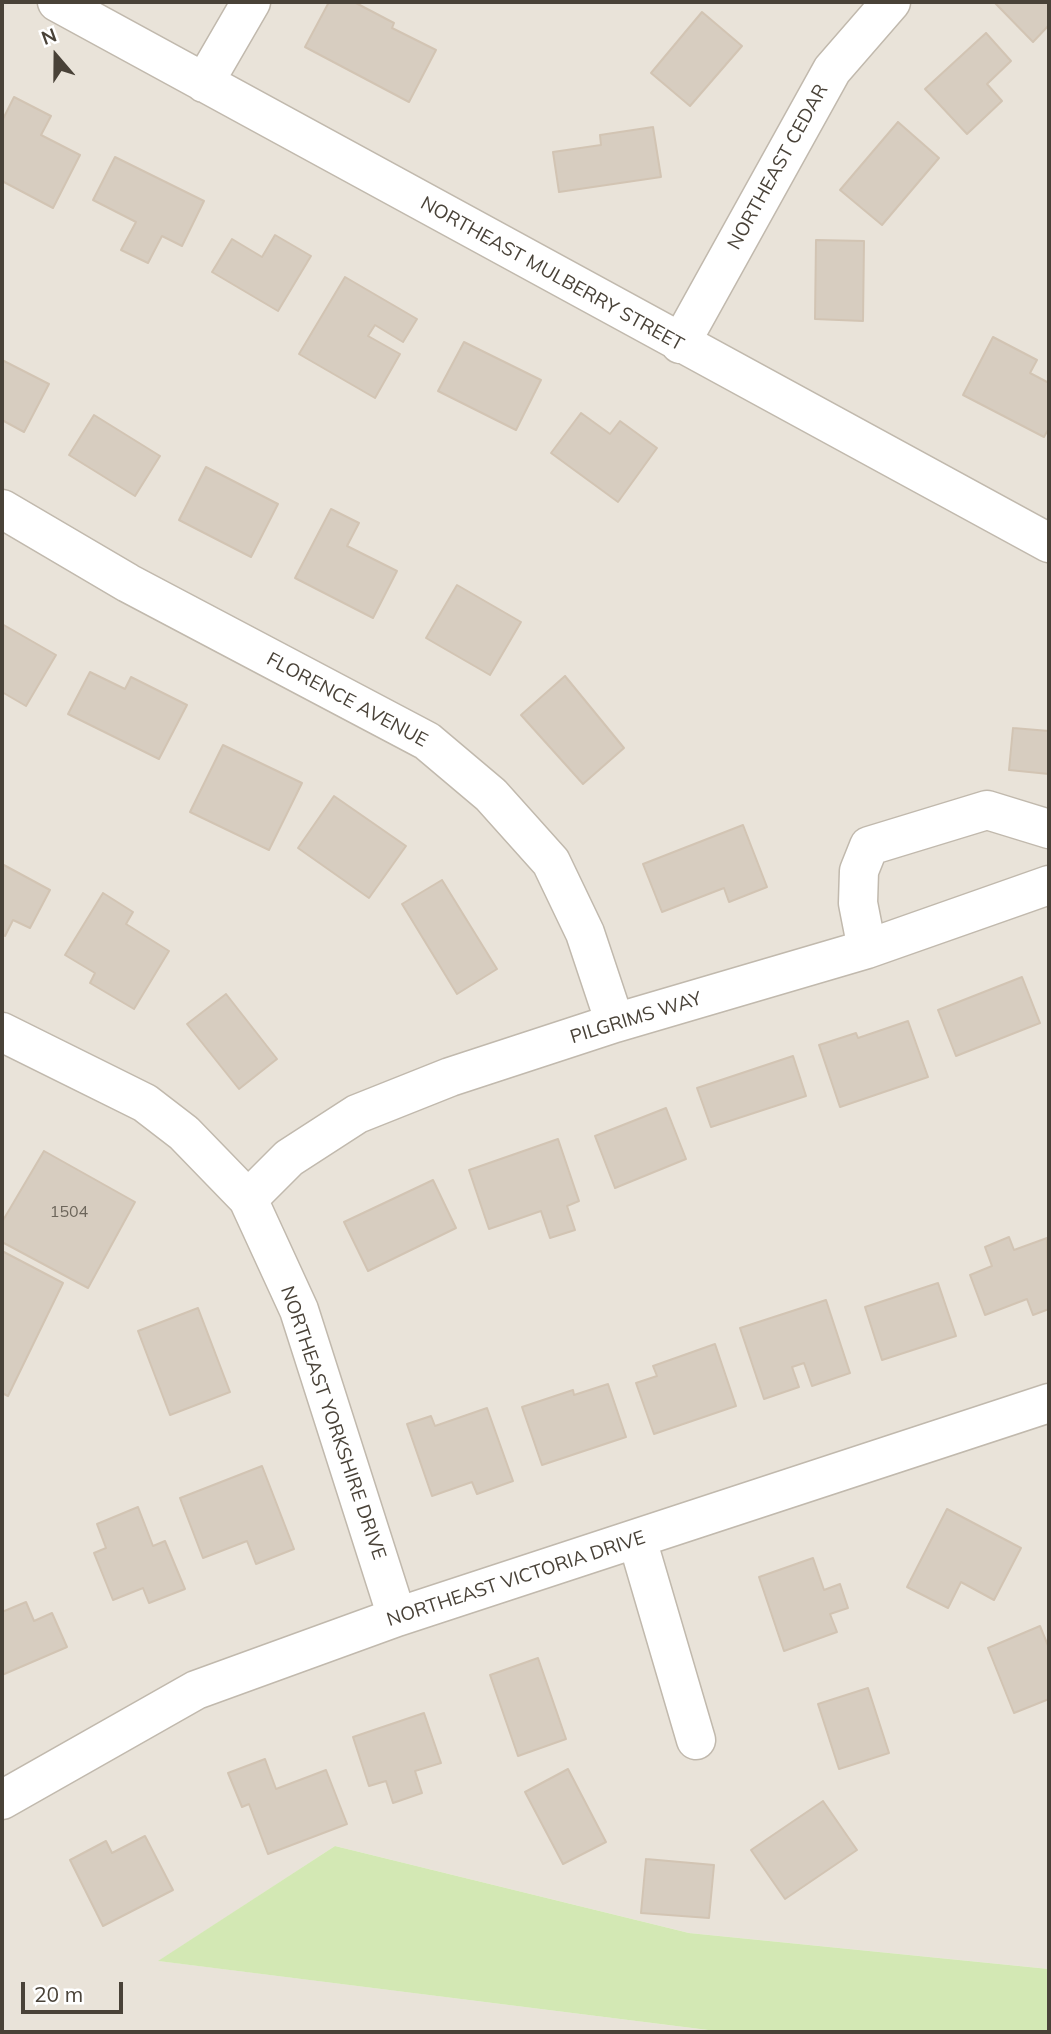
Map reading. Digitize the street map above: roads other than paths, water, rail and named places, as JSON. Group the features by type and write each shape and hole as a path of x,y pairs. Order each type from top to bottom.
{"street":[{"name":"NORTHEAST MULBERRY STREET","path":"57,2 1049,543"},
{"path":"204,83 251,2"},
{"name":"NORTHEAST CEDAR","path":"680,344 832,70 891,2"},
{"name":"FLORENCE AVENUE","path":"2,509 128,583 427,741 449,759 491,795 551,862 585,933 615,1023"},
{"path":"867,949 858,903 859,871 869,846 987,810 1049,829"},
{"name":"PILGRIMS WAY","path":"248,1199 289,1158 357,1114 450,1077 615,1023 867,949 1049,885"},
{"name":"NORTHEAST YORKSHIRE DRIVE","path":"7,1046 145,1103 184,1133 248,1199 299,1310 397,1617"},
{"name":"NORTHEAST VICTORIA DRIVE","path":"2,1800 196,1690 397,1617 1049,1403"},
{"path":"637,1539 696,1740"}]}
